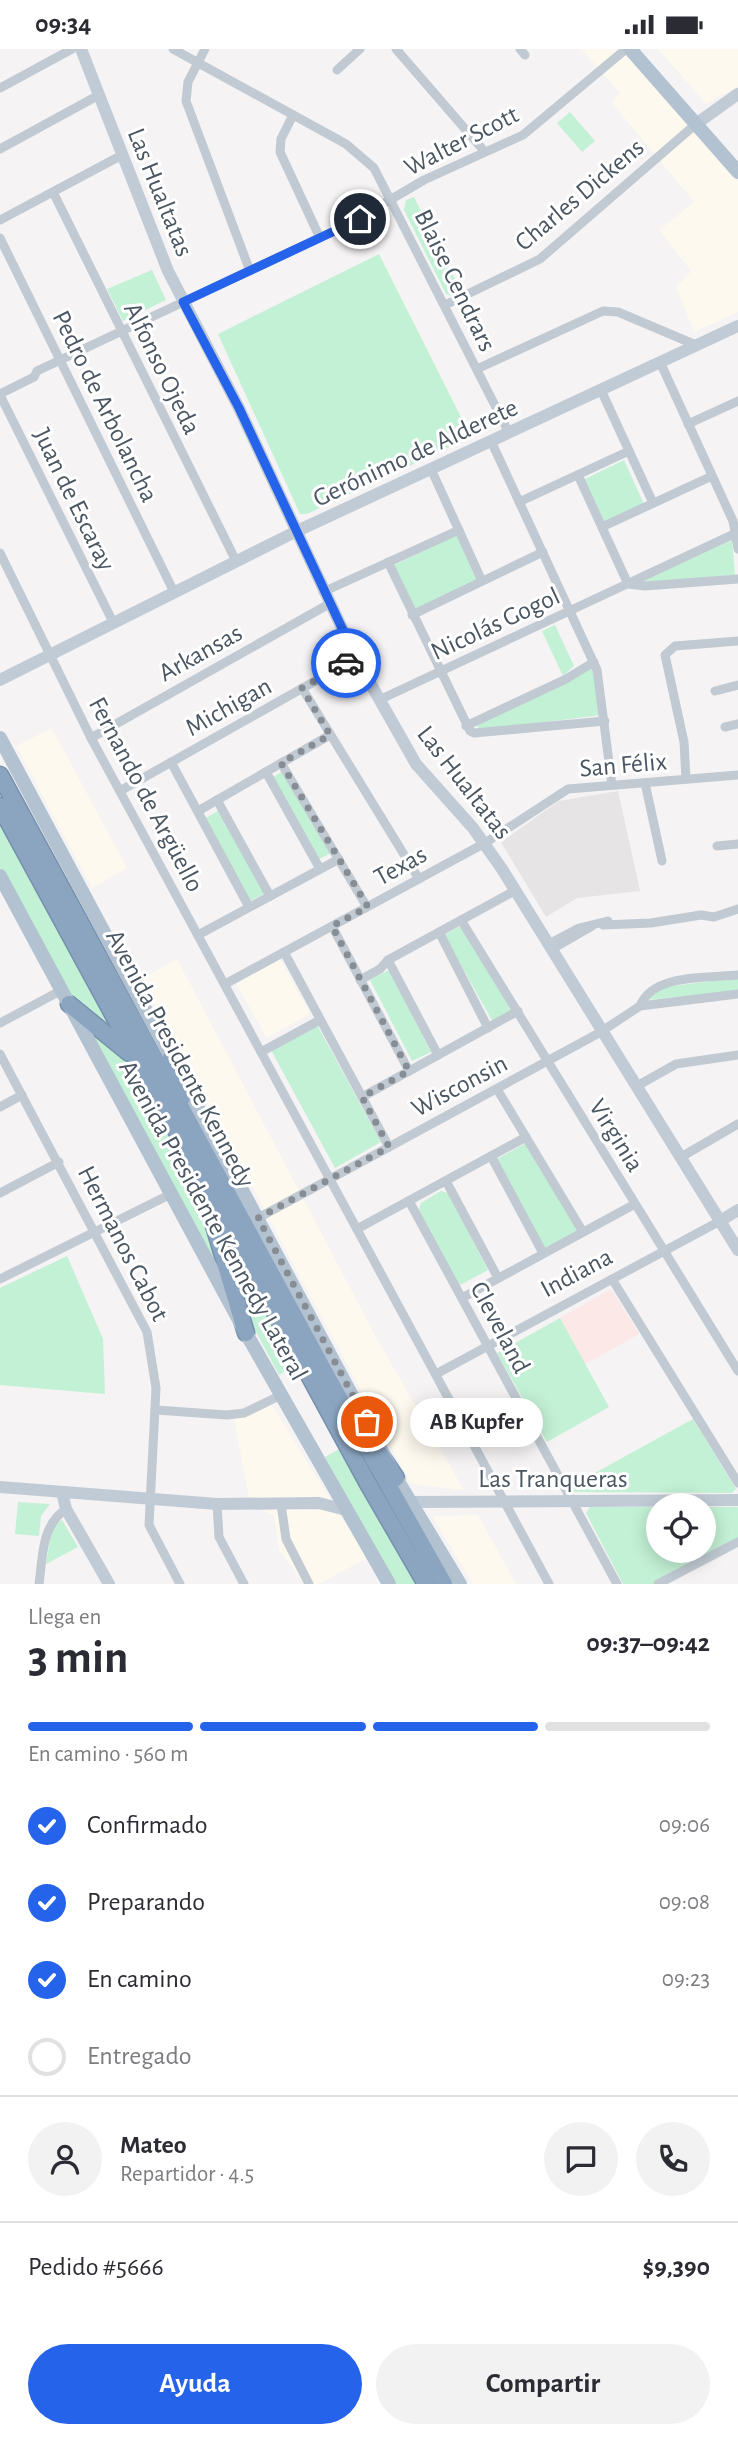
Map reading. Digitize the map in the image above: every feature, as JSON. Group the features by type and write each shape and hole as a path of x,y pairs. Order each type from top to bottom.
{"highway":[{"name":"Avenida Presidente Kennedy","path":"0,775 329,1380 444,1584"},
{"name":"Avenida Presidente Kennedy","path":"0,806 367,1482 426,1584"},
{"path":"65,997 116,1040 146,1075"},
{"path":"171,1058 196,1137"},
{"path":"190,1157 213,1221 246,1333"},
{"path":"329,1380 396,1478"}],"main road":[{"path":"628,49 738,159"},
{"path":"643,49 738,172"},
{"name":"Avenida Presidente Kennedy Lateral","path":"0,738 396,1478 460,1584"},
{"name":"Avenida Presidente Kennedy Lateral","path":"0,876 246,1333 389,1584"}],"street":[{"path":"0,88 72,49"},
{"name":"Las Hualtatas","path":"81,49 183,302 239,408 295,533 356,658 425,775 485,843 516,890 738,1250"},
{"name":"Blaise Cendrars","path":"173,49 360,153 380,176 509,433"},
{"path":"205,49 186,87 186,101 250,271"},
{"path":"337,70 360,49"},
{"path":"396,49 485,152"},
{"name":"Walter Scott","path":"0,395 121,329 320,238 533,128 628,49"},
{"path":"699,121 738,94"},
{"path":"0,149 99,95"},
{"path":"293,115 281,138 280,152 320,238"},
{"name":"Charles Dickens","path":"445,305 540,259 699,121"},
{"path":"0,220 122,155"},
{"name":"Alfonso Ojeda","path":"53,192 236,561"},
{"name":"Pedro de Arbolancha","path":"0,238 174,592"},
{"path":"477,369 603,311 618,312 696,345"},
{"name":"Gerónimo de Alderete","path":"0,680 236,561 738,326"},
{"path":"676,338 683,351"},
{"path":"660,362 737,532 738,549"},
{"path":"601,390 653,503"},
{"name":"Juan de Escaray","path":"0,395 113,622"},
{"path":"688,424 738,401"},
{"path":"491,441 594,662 605,721 612,785"},
{"path":"519,502 629,451"},
{"path":"431,469 482,581"},
{"path":"578,475 628,584"},
{"path":"602,527 712,476"},
{"name":"Arkansas","path":"91,738 388,562 459,530"},
{"name":"Nicolás Gogol","path":"379,700 737,532"},
{"path":"412,615 543,552"},
{"name":"Fernando de Argüello","path":"0,553 91,738 549,1584"},
{"path":"388,562 466,726 474,733 605,721"},
{"name":"Nicolás Gogol","path":"628,584 645,586 738,579"},
{"path":"686,779 684,742 665,656 675,646 738,641"},
{"name":"Michigan","path":"120,791 356,658"},
{"path":"466,726 566,679 594,662"},
{"path":"715,691 738,685"},
{"path":"302,688 419,879"},
{"path":"725,727 738,724"},
{"path":"198,811 330,735"},
{"path":"171,762 250,908"},
{"path":"281,763 368,907"},
{"path":"266,772 320,869"},
{"name":"San Félix","path":"485,843 558,793 576,787 738,775"},
{"path":"645,783 662,861"},
{"path":"217,800 270,896"},
{"name":"Texas","path":"225,984 485,843"},
{"path":"717,846 738,844"},
{"path":"198,935 339,859"},
{"path":"360,980 380,969 388,960 516,890"},
{"path":"550,946 579,928 631,922 651,923 659,919 687,916 714,917 717,914 736,912"},
{"name":"Virginia","path":"461,920 738,1371"},
{"path":"332,926 409,1071"},
{"path":"439,932 488,1028"},
{"path":"284,952 389,1147"},
{"path":"388,960 439,1055"},
{"name":"Wisconsin","path":"258,1218 603,1031 640,1006 649,992 663,984 738,975"},
{"name":"Wisconsin","path":"640,1006 738,994"},
{"path":"0,1023 65,997"},
{"path":"362,1097 518,1011"},
{"path":"261,1052 320,1020"},
{"name":"Hermanos Cabot","path":"0,1054 59,1161 147,1332 155,1369 156,1410 148,1499 151,1531 180,1584"},
{"path":"637,1086 676,1064 738,1055"},
{"path":"496,1089 583,1232"},
{"path":"0,1107 22,1095"},
{"path":"681,1157 738,1124"},
{"path":"357,1229 526,1137"},
{"path":"491,1156 544,1253"},
{"path":"0,1193 59,1161"},
{"path":"446,1181 498,1278"},
{"path":"0,1279 171,1194"},
{"name":"Cleveland","path":"409,1201 617,1584"},
{"path":"462,1298 635,1203"},
{"name":"Indiana","path":"436,1374 738,1210"},
{"path":"612,1279 738,1483"},
{"path":"156,1410 227,1415 244,1412 281,1395"},
{"path":"319,1503 330,1496 332,1485"},
{"path":"0,1487 217,1504 319,1503 346,1510"},
{"path":"62,1492 66,1509 109,1584"},
{"name":"Las Tranqueras","path":"410,1502 738,1500"},
{"path":"217,1504 219,1537 244,1584"},
{"path":"281,1504 286,1539 309,1584"},
{"path":"39,1584 46,1534 53,1520 66,1509"},
{"path":"658,1584 738,1542"}],"shaded area":[{"path":"581,49 621,49 738,182 738,312 694,332 676,287 691,271 659,230 694,202 611,102 620,93"},
{"path":"658,49 738,49 738,86 706,104"},
{"path":"52,728 127,868 92,888 16,746"},
{"path":"618,791 640,891 577,898 546,917 501,842 559,801"},
{"path":"177,959 376,1337 464,1490 411,1484 141,979"},
{"path":"280,959 310,1014 267,1038 236,984"},
{"path":"611,1289 639,1334 585,1364 560,1318"},
{"path":"268,1399 367,1558 319,1584 304,1584 279,1550 274,1516 250,1504 233,1413"},
{"path":"478,1515 516,1584 473,1584 432,1516"}],"green space":[{"path":"570,112 595,141 582,152 557,123"},
{"path":"414,197 461,291 452,296 446,294 404,210 406,200"},
{"path":"379,254 471,437 307,514 300,514 218,334"},
{"path":"152,270 166,300 123,321 107,289"},
{"path":"624,460 644,504 604,523 583,480"},
{"path":"457,535 479,581 413,612 392,566"},
{"path":"732,540 735,575 637,583"},
{"path":"555,625 574,666 563,676 542,631"},
{"path":"591,663 602,715 479,730 477,723"},
{"path":"284,770 333,852 317,860 272,778"},
{"path":"221,809 266,893 249,902 204,819"},
{"path":"0,824 117,1036 71,1000 0,868"},
{"path":"463,925 512,1012 493,1022 444,935"},
{"path":"389,970 431,1052 412,1061 370,980"},
{"path":"738,978 738,991 646,1000 663,987"},
{"path":"81,1019 126,1061 175,1148 204,1214 227,1286"},
{"path":"317,1025 381,1142 335,1168 271,1050"},
{"path":"528,1142 579,1231 544,1249 495,1160"},
{"path":"441,1191 448,1193 488,1270 458,1286 419,1210 421,1203"},
{"path":"224,1230 296,1365 279,1375 245,1311"},
{"path":"67,1256 103,1339 105,1394 0,1385 0,1288"},
{"path":"560,1318 609,1407 547,1442 497,1353"},
{"path":"693,1419 736,1489 732,1493 574,1492 571,1486"},
{"path":"341,1448 417,1584 395,1584 325,1457"},
{"path":"18,1502 50,1504 41,1516 39,1536 15,1534"},
{"path":"590,1507 646,1507 646,1563 693,1563 654,1584 623,1584 586,1513"},
{"path":"716,1507 738,1507 738,1539 716,1551"},
{"path":"62,1520 78,1547 46,1564 52,1527"}],"way so far":[{"path":"346,663 302,688 330,735 281,763 368,907 332,926 409,1071 362,1097 389,1147 258,1218 367,1422"}],"place":[{"name":"AB Kupfer","path":"367,1422"}],"route":[{"path":"346,663 356,658 239,408 183,302 360,219"}]}
